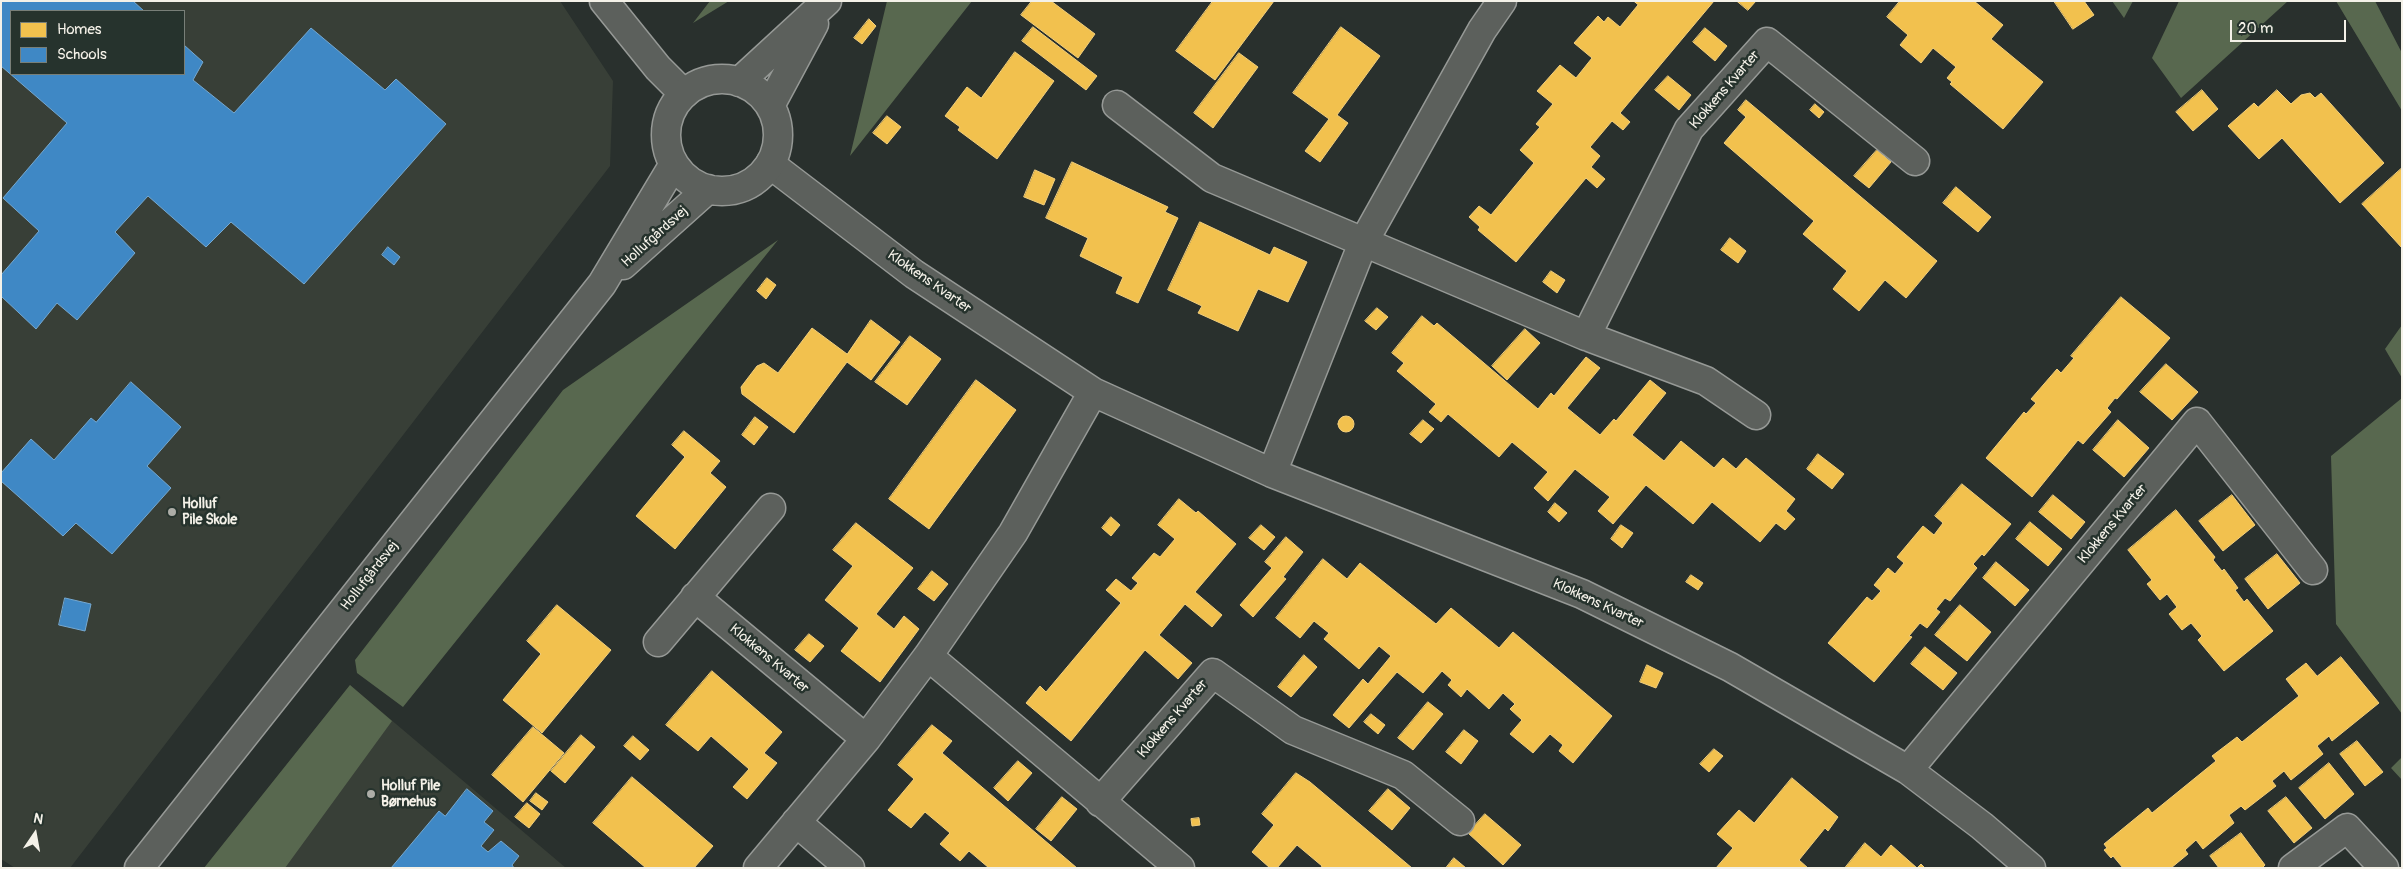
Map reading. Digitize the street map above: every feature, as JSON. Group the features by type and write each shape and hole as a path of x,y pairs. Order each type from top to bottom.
{"street":[{"path":"604,1 658,68 684,94"},
{"path":"1272,472 1363,243 1482,30 1502,1"},
{"path":"739,82 825,4"},
{"path":"770,106 825,4"},
{"name":"Klokkens Kvarter","path":"1586,336 1689,129 1767,42 1915,161"},
{"path":"710,80 739,82 751,87 770,106 776,120 778,135 776,150 770,164 758,178 743,187 726,191 708,189 683,175 674,164 667,146 666,127 672,109 684,94 696,85 710,80"},
{"path":"1117,105 1212,178 1586,336 1706,381 1756,415"},
{"name":"Hollufgårdsvej","path":"139,868 602,284 674,164"},
{"name":"Klokkens Kvarter","path":"770,164 914,274 1093,392 1272,472 1582,594 1730,667 1908,770 1982,826 2031,868"},
{"name":"Hollufgårdsvej","path":"602,284 708,189"},
{"path":"758,868 866,739 928,656 1013,533 1093,392"},
{"name":"Klokkens Kvarter","path":"1908,770 2197,422 2313,570"},
{"path":"658,642 771,508"},
{"name":"Klokkens Kvarter","path":"695,597 866,739"},
{"path":"928,656 1180,868"},
{"name":"Klokkens Kvarter","path":"1100,802 1213,673 1293,730 1403,775 1460,821"},
{"path":"796,822 850,868"},
{"path":"2293,868 2347,828 2384,868"}],"shaded area":[{"name":"Holluf Pile Skole","path":"1,1 560,1 613,81 610,166 70,868 15,868 1,859"},
{"name":"Holluf Pile Børnehus","path":"350,685 566,868 204,868"}],"green space":[{"path":"710,1 729,1 693,23"},
{"path":"887,1 972,1 850,156"},
{"path":"2112,1 2133,1 2124,18"},
{"path":"2179,1 2288,1 2181,98 2152,58"},
{"path":"2336,1 2375,1 2402,53 2402,111"},
{"path":"778,240 403,707 357,673 355,660 563,390"},
{"path":"2402,325 2402,378 2385,349"},
{"path":"2402,398 2402,714 2336,624 2331,456"},
{"path":"350,685 392,721 285,868 204,868"},
{"path":"2402,757 2402,780 2391,768"}],"building: Homes":[{"path":"1032,1 1051,1 1095,34 1078,58 1021,15"},
{"path":"1213,1 1274,1 1215,80 1176,51"},
{"path":"1634,1 1714,1 1620,113 1630,122 1623,130 1612,121 1590,147 1600,156 1591,167 1605,179 1597,188 1586,178 1516,262 1478,230 1480,227 1469,217 1479,206 1491,215 1534,163 1520,150 1540,127 1536,124 1553,104 1537,91 1560,65 1576,78 1592,58 1574,43 1598,16 1604,22 1608,17 1620,27 1638,5"},
{"path":"1737,1 1756,1 1748,10"},
{"path":"1900,1 1974,1 2003,25 1991,39 2043,82 2003,129 1950,84 1952,82 1947,78 1956,67 1933,48 1921,63 1900,45 1908,35 1887,17"},
{"path":"2054,1 2084,1 2094,15 2073,29"},
{"path":"869,19 876,26 862,44 854,38"},
{"path":"1033,27 1097,76 1086,90 1022,41"},
{"path":"1341,27 1380,56 1337,115 1348,123 1320,162 1305,151 1329,119 1293,93"},
{"path":"1705,28 1727,46 1715,61 1693,42"},
{"path":"1015,52 1054,81 997,159 958,130 960,127 945,116 967,87 981,98"},
{"path":"1239,53 1258,67 1213,128 1194,113"},
{"path":"1668,76 1691,95 1679,110 1655,90"},
{"path":"2202,90 2218,109 2193,131 2176,112"},
{"path":"2277,90 2291,104 2301,95 2310,93 2315,98 2321,93 2384,163 2340,203 2282,138 2259,159 2228,126 2254,103 2258,107"},
{"path":"1746,100 1937,261 1906,298 1885,280 1859,311 1833,289 1847,271 1803,234 1814,221 1724,143 1746,117 1738,110"},
{"path":"1815,104 1824,112 1819,118 1810,110"},
{"path":"887,116 901,127 887,144 873,133"},
{"path":"1877,150 1891,162 1869,188 1854,176"},
{"path":"1072,162 1168,207 1165,212 1178,218 1138,303 1116,293 1123,277 1080,256 1088,238 1046,218"},
{"path":"2402,168 2402,248 2362,204"},
{"path":"1035,170 1055,179 1044,205 1024,197"},
{"path":"1956,187 1991,217 1978,232 1943,203"},
{"path":"1200,222 1270,255 1274,247 1307,262 1288,302 1258,289 1238,331 1198,313 1202,306 1168,290"},
{"path":"1730,238 1746,251 1738,263 1721,250"},
{"path":"1551,271 1565,280 1557,293 1543,282"},
{"path":"767,278 776,285 766,299 757,291"},
{"path":"2121,297 2170,338 2107,408 2111,412 2083,444 2078,440 2032,497 1986,458 2024,412 2026,414 2036,403 2031,399 2057,369 2061,373 2074,358 2071,356"},
{"path":"1377,308 1388,317 1376,330 1365,321"},
{"path":"1422,316 1434,326 1437,323 1538,409 1551,393 1554,396 1586,357 1600,368 1567,408 1600,435 1614,419 1616,421 1650,380 1666,393 1632,435 1664,461 1681,441 1714,468 1723,458 1736,469 1746,458 1795,499 1786,511 1795,519 1785,530 1776,523 1760,542 1712,502 1693,524 1646,485 1613,524 1598,511 1610,497 1575,469 1548,501 1534,488 1548,472 1512,442 1499,457 1448,414 1441,422 1429,412 1436,404 1397,371 1404,363 1392,353"},
{"path":"871,320 900,342 871,380 847,362 794,433 742,394 741,387 757,366 764,363 778,373 812,328 847,354"},
{"path":"1525,329 1540,343 1507,380 1492,366"},
{"path":"910,336 941,359 907,405 875,382"},
{"path":"2166,364 2198,392 2172,420 2140,392"},
{"path":"976,380 1016,410 929,529 889,499"},
{"path":"1343,416 1349,416 1354,421 1352,430 1343,432 1338,427 1338,421"},
{"path":"755,417 768,427 754,445 742,435"},
{"path":"1423,420 1434,429 1421,443 1410,434"},
{"path":"2118,420 2149,448 2124,477 2093,450"},
{"path":"684,431 720,461 710,473 726,487 675,549 636,516 685,457 672,445"},
{"path":"1818,454 1844,474 1832,489 1807,469"},
{"path":"1962,484 2011,524 1984,556 1982,554 1973,564 1977,568 1950,601 1945,598 1936,609 1940,612 1927,628 1920,623 1909,636 1912,637 1874,682 1828,643 1867,597 1872,601 1881,591 1874,585 1888,568 1895,574 1904,563 1897,557 1923,526 1934,535 1943,523 1935,516"},
{"path":"2053,495 2085,522 2071,539 2039,512"},
{"path":"2232,495 2255,525 2223,551 2199,521"},
{"path":"1179,499 1196,513 1198,511 1236,544 1195,592 1222,615 1212,627 1185,604 1159,635 1192,663 1178,679 1145,650 1071,741 1026,703 1040,686 1046,692 1121,603 1106,590 1116,579 1131,591 1138,583 1132,578 1154,553 1160,557 1175,539 1158,525"},
{"path":"1555,503 1567,513 1559,522 1548,512"},
{"path":"2176,510 2215,557 2213,560 2222,571 2224,569 2238,588 2235,590 2244,602 2247,599 2273,631 2224,671 2198,640 2202,636 2191,623 2182,630 2169,614 2177,607 2167,594 2160,600 2147,584 2152,580 2128,550"},
{"path":"1111,517 1120,525 1111,536 1102,528"},
{"path":"2030,522 2062,549 2048,566 2016,539"},
{"path":"856,523 913,568 876,614 894,629 904,616 919,629 880,682 841,651 859,628 825,600 853,566 833,550"},
{"path":"1261,525 1275,537 1264,550 1249,538"},
{"path":"1621,525 1633,533 1622,548 1611,539"},
{"path":"1286,537 1303,552 1283,577 1286,579 1253,617 1240,605 1272,568 1265,562"},
{"path":"2277,554 2300,583 2268,609 2245,579"},
{"path":"1323,559 1347,579 1360,563 1436,624 1451,608 1499,648 1513,632 1612,716 1573,763 1559,751 1563,745 1550,734 1533,753 1510,734 1522,720 1510,709 1515,704 1503,693 1489,709 1467,689 1461,697 1448,685 1452,680 1442,671 1423,693 1397,672 1349,728 1333,715 1363,679 1368,684 1391,656 1379,646 1359,669 1324,639 1329,633 1314,621 1300,638 1276,618"},
{"path":"1996,562 2029,590 2015,606 1983,578"},
{"path":"932,571 948,584 934,601 918,589"},
{"path":"1691,575 1703,583 1698,590 1686,582"},
{"path":"557,605 611,650 542,733 503,700 541,654 527,641"},
{"path":"1960,605 1991,632 1967,661 1935,635"},
{"path":"809,634 824,646 810,662 795,650"},
{"path":"1925,647 1957,673 1943,690 1911,664"},
{"path":"1304,655 1317,667 1291,697 1278,687"},
{"path":"2341,657 2379,703 2332,741 2329,736 2317,746 2323,754 2291,780 2284,771 2272,781 2276,786 2245,810 2241,806 2229,815 2234,823 2203,849 2196,840 2185,850 2188,854 2171,868 2123,868 2113,856 2111,858 2104,850 2107,848 2104,844 2148,808 2152,813 2216,761 2212,756 2237,737 2242,742 2299,696 2286,679 2306,663 2317,676"},
{"path":"1647,665 1663,673 1656,688 1640,682"},
{"path":"712,671 782,732 764,753 777,763 747,799 733,787 749,769 711,736 698,751 666,725"},
{"path":"1428,702 1443,714 1413,750 1398,738"},
{"path":"1371,714 1385,725 1378,734 1364,722"},
{"path":"932,725 952,741 942,753 1077,868 989,868 969,851 960,861 940,844 950,833 925,812 911,828 888,810 914,779 898,765"},
{"path":"533,727 564,753 523,802 492,775"},
{"path":"1464,730 1478,741 1461,764 1446,752"},
{"path":"581,735 595,747 565,783 551,771"},
{"path":"633,736 649,750 640,760 624,746"},
{"path":"2357,741 2383,772 2365,786 2340,754"},
{"path":"1714,749 1723,756 1709,772 1700,764"},
{"path":"1018,761 1032,773 1008,801 994,788"},
{"path":"2329,763 2354,794 2325,819 2299,788"},
{"path":"1296,773 1310,782 1412,868 1321,868 1322,866 1297,845 1277,868 1270,868 1252,852 1274,825 1262,814"},
{"path":"632,777 713,846 694,868 646,868 593,823"},
{"path":"1792,778 1838,817 1828,831 1825,828 1799,860 1808,868 1716,868 1733,848 1717,834 1739,810 1754,823"},
{"path":"1388,789 1410,808 1392,830 1369,811"},
{"path":"536,793 548,802 542,810 530,801"},
{"path":"1062,797 1077,809 1051,841 1036,829"},
{"path":"2286,797 2312,828 2294,843 2268,811"},
{"path":"527,803 540,814 529,828 515,817"},
{"path":"1485,814 1521,845 1503,865 1468,833"},
{"path":"1199,818 1200,825 1192,826 1191,819"},
{"path":"2241,833 2265,865 2262,868 2219,868 2210,856"},
{"path":"1865,843 1881,857 1891,845 1917,868 1845,868"},
{"path":"1454,858 1466,868 1446,868"},
{"path":"1921,864 1925,868 1917,868"}],"building: Schools":[{"path":"1,1 133,1 143,10 10,10 10,74 1,66"},
{"path":"311,28 385,90 396,79 446,124 304,284 231,222 206,247 148,196 115,232 135,253 77,320 57,303 36,329 1,296 1,275 39,231 3,198 67,123 11,75 185,75 185,46 203,62 193,80 234,113"},
{"path":"388,247 400,257 394,265 382,255"},
{"path":"131,382 181,427 147,466 171,488 112,554 76,523 63,536 1,481 1,473 31,439 54,460 91,418 96,422"},
{"path":"65,598 91,604 85,631 59,625"},
{"path":"467,789 493,811 484,822 494,830 481,846 488,852 501,841 519,856 512,865 514,868 391,868 439,811 445,816"}],"place":[{"name":"Holluf Pile Skole","path":"172,512"},
{"name":"Holluf Pile Børnehus","path":"371,794"}]}
